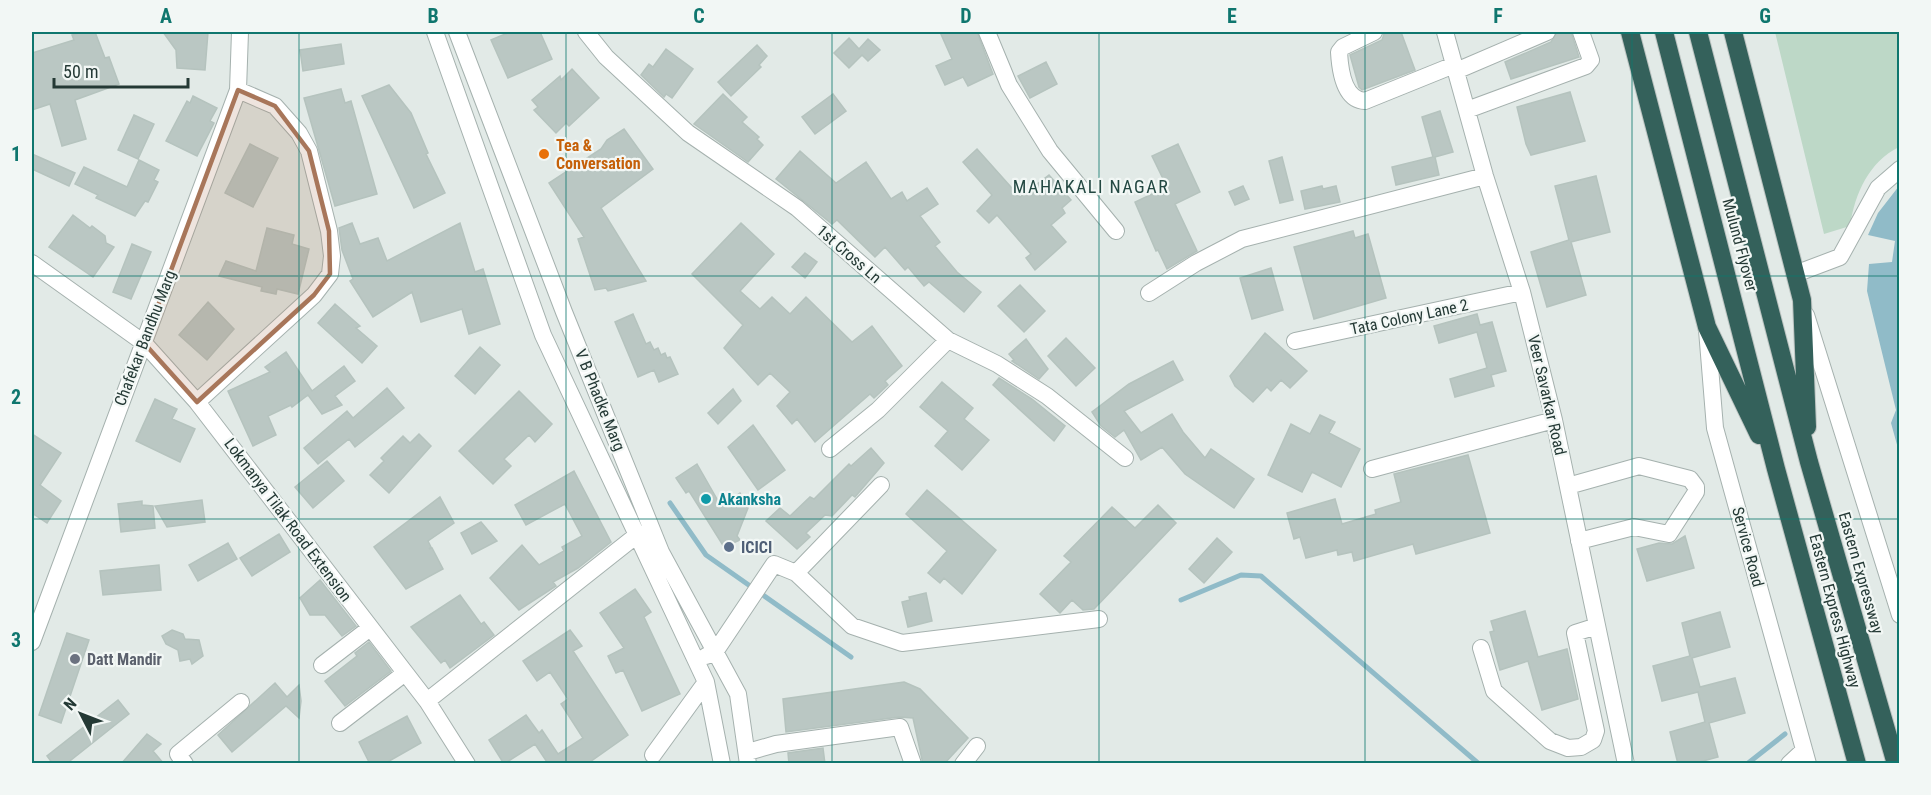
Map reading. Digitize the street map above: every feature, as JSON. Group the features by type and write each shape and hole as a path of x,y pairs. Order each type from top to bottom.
{"highway":[{"path":"1630,32 1707,327 1776,469"},
{"name":"Mulund Flyover","path":"1664,32 1776,469"},
{"name":"Mulund Flyover","path":"1698,32 1809,462"},
{"path":"1732,32 1802,300 1809,462"},
{"name":"Eastern Expressway","path":"1809,462 1896,764"},
{"name":"Eastern Express Highway","path":"1776,469 1857,764"}],"street":[{"name":"Chafekar Bandhu Marg","path":"32,642 238,90 240,32"},
{"name":"V B Phadke Marg","path":"435,32 543,335 645,533 738,694 748,758"},
{"name":"V B Phadke Marg","path":"457,32 564,312 645,533 706,682 722,764"},
{"name":"1st Cross Ln","path":"586,32 606,57 688,133 797,208 948,340 997,364 1047,396 1125,458"},
{"path":"987,32 1009,85 1050,151 1116,231"},
{"path":"1374,32 1343,47 1339,52 1349,93 1357,101 1365,101 1547,32"},
{"name":"Veer Savarkar Road","path":"1445,32 1485,176 1522,292 1554,420 1626,764"},
{"path":"1467,110 1587,66 1590,60 1581,32"},
{"path":"197,402 314,295 330,274 332,256 329,231 309,151 299,133 275,106 238,90"},
{"path":"1795,274 1840,257 1878,188 1899,169"},
{"path":"1149,293 1196,263 1242,239 1485,176"},
{"name":"Lokmanya Tilak Road Extension","path":"32,264 144,343 197,402 427,701 467,764"},
{"name":"Tata Colony Lane 2","path":"1295,341 1522,292"},
{"path":"1802,300 1899,615"},
{"name":"Service Road","path":"1707,327 1715,428 1806,757"},
{"path":"830,449 878,410 948,340"},
{"path":"1372,469 1554,420"},
{"path":"1568,486 1639,466 1690,479 1696,487 1696,492 1669,534 1634,527 1580,541"},
{"path":"796,573 881,485"},
{"path":"427,701 645,533"},
{"path":"696,659 714,652 769,576 774,564 796,573 852,626 902,643 1099,619"},
{"path":"1480,648 1494,691 1550,741 1568,748 1581,747 1596,736 1575,633 1597,626"},
{"path":"322,665 370,628"},
{"path":"1579,652 1602,648"},
{"path":"340,723 405,673"},
{"path":"1585,685 1608,680"},
{"path":"653,755 706,682"},
{"path":"185,764 178,754 241,702"},
{"path":"748,758 776,744 900,727 913,764"},
{"path":"963,764 977,746"},
{"path":"1789,764 1806,757"}],"highlighted area":[{"path":"238,90 275,106 309,151 329,231 330,274 314,295 197,402 144,343"}],"green space":[{"path":"1775,32 1899,32 1899,147 1879,161 1865,180 1852,214 1850,226 1824,234"}],"water":[{"path":"1899,186 1899,452 1891,423 1896,410 1867,291 1869,264 1892,262 1895,241 1868,235 1878,213"}],"building":[{"path":"95,32 105,58 109,57 119,84 75,100 86,139 62,146 50,104 32,110 32,53 74,40 72,35"},
{"path":"163,32 208,32 205,70 177,68 176,50"},
{"path":"510,32 540,32 552,59 508,78 491,40"},
{"path":"940,32 977,32 993,74 968,86 963,77 945,85 936,66 952,59"},
{"path":"1401,32 1415,70 1362,90 1359,87 1350,55 1382,40 1384,34"},
{"path":"1557,32 1571,32 1579,57 1511,79 1505,62 1551,42"},
{"path":"849,38 859,49 868,39 880,50 868,61 862,55 849,68 834,53"},
{"path":"341,44 344,64 303,71 300,50"},
{"path":"757,45 767,56 759,65 761,67 731,96 718,82"},
{"path":"666,49 693,69 672,98 666,94 664,97 641,75 649,64 653,67"},
{"path":"1046,62 1057,84 1030,98 1018,76"},
{"path":"572,69 599,98 569,126 566,123 556,133 534,110 538,107 532,100 560,76 561,80"},
{"path":"389,85 411,113 428,153 426,154 445,193 414,208 362,96"},
{"path":"341,89 345,103 351,101 377,194 335,206 304,98"},
{"path":"1570,92 1585,141 1531,155 1517,107"},
{"path":"723,94 747,117 742,122 759,137 757,139 763,145 748,162 694,124"},
{"path":"833,94 846,111 815,134 802,117"},
{"path":"193,96 217,108 210,121 214,123 197,156 166,141 187,101 190,103"},
{"path":"1440,111 1453,152 1435,157 1439,175 1396,185 1392,167 1433,157 1422,117"},
{"path":"134,115 154,124 138,159 118,150"},
{"path":"624,129 653,169 601,208 646,281 608,291 606,288 595,290 578,239 584,237 549,183 601,149 607,140"},
{"path":"250,144 278,158 253,207 225,193"},
{"path":"1178,144 1200,192 1175,204 1197,251 1167,269 1158,250 1156,251 1135,202 1167,187 1152,156"},
{"path":"977,149 1020,197 1049,175 1071,200 1062,208 1065,213 1051,225 1066,242 1035,270 1026,258 1031,254 997,215 989,223 977,211 992,195 963,162"},
{"path":"800,151 836,183 866,162 891,199 902,192 907,201 927,188 938,204 920,216 940,242 935,246 957,272 981,292 964,312 929,282 924,286 908,267 905,270 885,247 875,257 837,220 832,224 776,179"},
{"path":"32,154 75,173 69,186 32,169"},
{"path":"1282,157 1293,200 1280,203 1269,161"},
{"path":"139,160 159,170 154,180 158,182 148,202 145,201 135,216 96,198 98,195 75,184 84,167 127,187"},
{"path":"1596,176 1610,232 1571,242 1586,295 1547,307 1531,252 1569,240 1555,186"},
{"path":"1243,186 1249,199 1235,205 1229,192"},
{"path":"1322,186 1323,189 1336,186 1340,202 1305,209 1301,191"},
{"path":"73,215 105,236 106,243 114,247 93,277 49,247"},
{"path":"352,223 360,244 378,238 387,261 460,223 475,272 483,269 500,324 469,334 462,309 421,322 412,292 373,317 350,281 353,279 342,250 339,228"},
{"path":"741,223 774,254 740,291 760,309 772,297 790,314 806,297 852,342 872,326 902,366 885,381 888,385 874,398 870,394 815,442 797,419 792,424 777,406 790,392 770,373 758,385 724,348 743,325 692,274"},
{"path":"267,228 294,235 292,244 309,249 298,294 277,289 276,294 261,291 262,287 219,276 226,261 256,271"},
{"path":"1353,231 1355,238 1368,234 1386,298 1314,319 1294,247"},
{"path":"132,244 151,252 131,299 113,292"},
{"path":"805,253 817,262 805,278 792,267"},
{"path":"1271,268 1283,310 1252,319 1240,278"},
{"path":"1020,285 1045,311 1024,332 998,306"},
{"path":"208,302 234,329 207,360 179,335"},
{"path":"335,304 360,326 356,328 377,346 362,363 318,323"},
{"path":"633,314 646,344 650,342 654,350 658,348 661,355 665,353 667,358 670,357 678,374 659,382 654,370 638,377 615,322"},
{"path":"1477,314 1480,325 1492,322 1506,371 1491,375 1494,386 1455,397 1450,379 1487,368 1477,332 1439,343 1434,326"},
{"path":"1265,333 1307,371 1290,388 1281,380 1271,391 1267,387 1253,402 1235,386 1230,376"},
{"path":"1066,338 1095,368 1076,386 1048,356"},
{"path":"1026,339 1048,369 1039,379 1012,361 1014,360 1009,354"},
{"path":"480,347 500,365 475,394 455,376"},
{"path":"286,352 312,391 344,366 355,381 335,396 342,405 322,414 308,395 292,407 291,405 268,416 276,435 253,446 228,391 270,372 265,367"},
{"path":"1173,361 1183,380 1124,411 1141,433 1172,414 1183,432 1205,458 1211,449 1254,479 1234,508 1185,474 1162,447 1141,460 1124,430 1115,437 1101,426 1092,412 1129,384"},
{"path":"999,378 1032,399 1065,426 1054,441 993,385"},
{"path":"942,382 973,408 964,419 989,440 962,470 935,446 948,431 920,407"},
{"path":"387,388 404,408 355,447 349,439 318,464 304,448 347,411 353,418"},
{"path":"733,389 741,401 718,424 708,413"},
{"path":"519,391 552,424 535,442 529,435 504,459 511,466 493,484 459,451"},
{"path":"155,399 177,409 172,419 195,429 180,462 136,441"},
{"path":"1320,415 1335,422 1329,433 1360,449 1341,487 1312,472 1302,492 1268,475 1291,424 1310,434"},
{"path":"753,425 785,470 758,490 728,447"},
{"path":"32,434 61,453 40,485 61,501 47,523 32,513"},
{"path":"419,434 431,446 389,493 370,475 384,461 381,458 403,436 410,443"},
{"path":"871,448 884,463 855,497 852,495 832,516 825,515 806,533 810,537 797,549 766,521 780,508 790,516 810,497 814,499 849,464 851,466"},
{"path":"1468,455 1490,533 1416,554 1413,544 1354,561 1352,552 1338,555 1337,550 1306,558 1300,537 1294,539 1287,513 1335,499 1342,524 1376,514 1375,510 1401,502 1394,474"},
{"path":"327,461 344,481 313,508 295,487"},
{"name":"Akanksha","path":"697,464 721,506 740,493 748,508 737,536 740,540 724,547 689,491 686,493 676,478"},
{"path":"574,471 611,542 578,568 553,582 556,586 519,610 490,578 522,545 539,565 564,551 562,547 582,536 565,504 526,525 515,505"},
{"path":"927,490 996,550 962,594 944,578 940,583 928,573 947,551 906,514"},
{"path":"440,497 454,523 428,541 431,547 429,549 432,548 443,569 406,589 374,547"},
{"path":"202,500 205,522 167,527 155,506"},
{"path":"142,501 142,505 153,506 155,528 121,532 118,504"},
{"path":"1158,505 1176,523 1094,609 1083,610 1072,600 1060,613 1040,594 1071,562 1064,556 1112,507 1135,528"},
{"path":"481,522 497,541 472,554 461,533"},
{"path":"279,534 290,552 252,576 240,558"},
{"path":"1685,536 1694,568 1647,581 1637,549 1659,543 1672,544"},
{"path":"1217,538 1232,552 1204,583 1189,569"},
{"path":"228,543 237,559 198,581 189,565"},
{"path":"159,565 161,590 103,595 100,571"},
{"path":"320,580 356,626 342,636 325,615 310,615 300,598"},
{"path":"635,589 651,612 644,617 680,694 642,711 623,670 616,673 608,656 624,648 600,613"},
{"path":"926,593 932,621 908,627 902,602 910,600 909,597"},
{"path":"460,595 481,624 484,622 494,635 450,668 445,660 441,663 411,627"},
{"path":"1525,611 1538,657 1567,649 1578,699 1542,710 1528,661 1500,670 1490,632 1494,631 1491,621"},
{"path":"1720,612 1730,647 1692,658 1700,687 1735,678 1745,713 1709,723 1718,757 1692,764 1678,764 1670,732 1705,722 1698,692 1662,701 1653,666 1690,656 1682,623"},
{"path":"172,630 183,634 185,639 199,640 203,656 192,664 190,659 180,661 178,650 166,644 162,636"},
{"path":"570,630 582,646 573,651 628,735 587,764 544,764 547,762 535,744 504,764 489,740 526,715 539,733 542,730 558,754 583,738 561,704 568,699 550,672 537,681 523,661"},
{"path":"67,633 89,640 61,723 39,715"},
{"path":"369,642 391,671 345,706 325,681 357,656 355,653"},
{"path":"904,682 920,689 968,738 944,764 923,764 913,718 899,717 786,732 783,699"},
{"path":"275,683 287,697 299,685 301,701 299,718 286,706 232,752 218,735"},
{"path":"118,700 129,714 66,764 53,764 47,756"},
{"path":"407,716 421,743 384,764 370,764 359,742"},
{"path":"147,734 161,744 153,751 164,764 121,764"},
{"path":"823,748 825,764 789,764 788,753"}],"waterway":[{"path":"670,503 706,555 851,657"},
{"path":"1181,600 1241,575 1261,576 1479,764"},
{"path":"1747,764 1785,734"}],"place":[{"name":"Tea & Conversation","path":"544,154"},
{"name":"Akanksha","path":"706,499"},
{"name":"ICICI","path":"729,547"},
{"name":"Datt Mandir","path":"75,659"}],"district":[{"name":"MAHAKALI NAGAR","path":"1091,186"}]}
